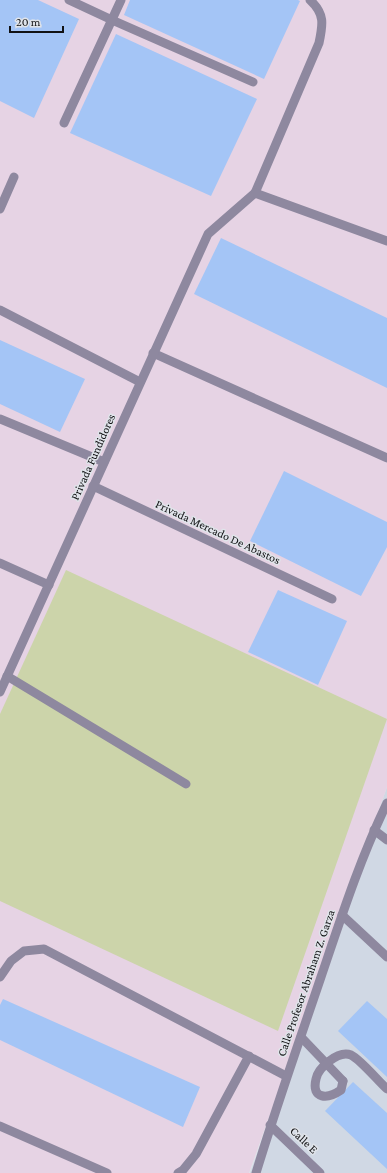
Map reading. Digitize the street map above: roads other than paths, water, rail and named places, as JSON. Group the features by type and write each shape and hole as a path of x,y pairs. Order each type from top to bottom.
{"lane":[{"path":"69,0 253,82"},
{"path":"64,123 121,0"},
{"path":"310,0 319,8 323,24 319,43 255,193 387,241"},
{"path":"0,209 14,177"},
{"name":"Privada Fundidores","path":"0,692 208,234 255,193"},
{"path":"0,310 140,382"},
{"path":"153,353 387,458"},
{"path":"0,419 104,462"},
{"name":"Privada Mercado De Abastos","path":"93,486 332,599"},
{"path":"0,563 49,585"},
{"path":"7,676 186,784"},
{"name":"Calle Profesor Abraham Z. Garza","path":"256,1173 286,1076 342,915 374,830 387,803"},
{"path":"374,830 387,840"},
{"path":"342,915 387,957"},
{"path":"0,977 11,961 24,951 44,949 286,1076"},
{"path":"300,1037 343,1081 341,1090 329,1097 324,1097 318,1094 315,1089 316,1078 328,1062 336,1056 345,1054 357,1060 387,1089"},
{"path":"178,1173 183,1170 196,1154 249,1056"},
{"name":"Calle E","path":"270,1125 320,1173"},
{"path":"0,1126 107,1173"}]}
